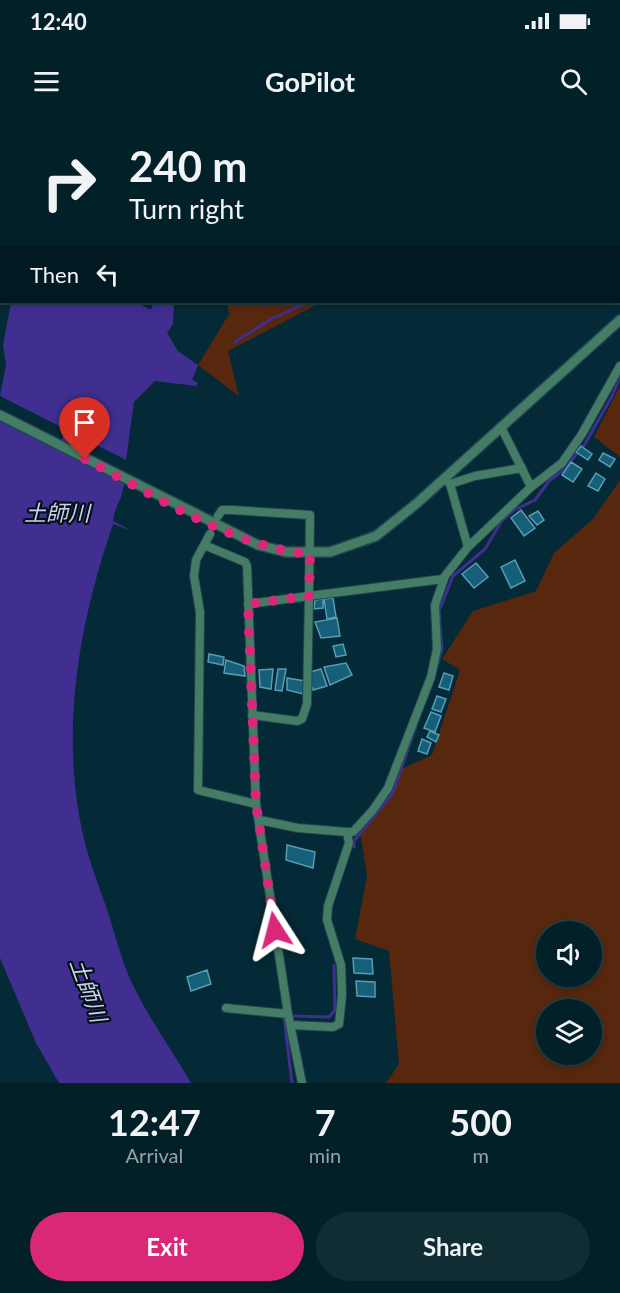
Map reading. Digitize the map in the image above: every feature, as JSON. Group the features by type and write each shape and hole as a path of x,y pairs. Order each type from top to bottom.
{"street":[{"path":"0,416 258,545 286,552 310,554 338,550 376,536 447,482 501,427 620,320"},
{"path":"259,820 298,828 353,832 388,788 431,677 437,650 435,605 443,579 468,547 531,487 562,463 582,434 620,366"},
{"path":"501,427 531,487"},
{"path":"447,482 522,468"},
{"path":"447,482 468,547"},
{"path":"218,516 222,510 306,513 312,520 307,704 303,719 297,721 252,715"},
{"path":"210,534 196,560 194,576 201,612 198,789 256,804"},
{"path":"204,545 245,561 256,804 288,1014 302,1083"},
{"path":"248,604 443,579"},
{"path":"290,1025 333,1027 339,1024 342,995 341,965 327,920 328,906 349,843 347,832"},
{"path":"226,1008 288,1014"}],"shaded area":[{"path":"227,303 320,303 228,351 239,396 198,365 229,314"},
{"path":"620,386 620,457 594,437"},
{"path":"620,480 620,1083 386,1083 399,1064 389,951 355,939 367,876 360,831 395,772 432,755 460,670 442,659 473,611 536,591 554,553 593,519"}],"water":[{"name":"土師川","path":"11,303 138,303 151,310 154,303 174,303 173,324 167,333 178,351 198,365 192,380 198,383 196,386 155,381 134,402 126,460 0,396 6,365 3,345"},
{"path":"0,420 124,482 113,521 132,531 113,524 90,602 76,683 73,765 78,806 88,855 127,973 144,1007 191,1083 59,1083 36,1043 0,958"}],"building":[{"path":"581,446 592,454 588,460 576,452"},
{"path":"603,453 615,459 610,467 599,460"},
{"path":"571,462 582,469 573,482 562,475"},
{"path":"596,473 605,479 598,491 588,486"},
{"path":"521,510 535,528 524,536 511,518"},
{"path":"538,511 544,520 537,525 529,516"},
{"path":"515,560 525,581 511,588 501,567"},
{"path":"476,563 488,577 474,588 462,574"},
{"path":"333,598 336,617 327,619 324,599"},
{"path":"323,599 323,608 314,609 315,600"},
{"path":"337,618 340,636 321,638 315,622"},
{"path":"343,644 346,655 336,657 333,646"},
{"path":"209,654 224,657 223,665 208,662"},
{"path":"226,660 244,666 245,676 224,673"},
{"path":"346,663 352,675 330,685 324,667"},
{"path":"273,669 271,689 260,687 259,670"},
{"path":"278,669 286,669 282,691 275,690"},
{"path":"321,669 327,686 313,690 307,673"},
{"path":"444,673 453,676 449,690 439,687"},
{"path":"287,678 305,681 304,694 287,690"},
{"path":"437,696 446,699 441,712 432,709"},
{"path":"431,712 441,716 435,732 424,728"},
{"path":"430,731 439,735 436,742 427,737"},
{"path":"422,739 431,743 427,754 418,751"},
{"path":"287,845 315,852 313,868 286,860"},
{"path":"353,958 372,959 373,974 354,973"},
{"path":"207,970 211,984 191,991 187,977"},
{"path":"356,981 375,982 375,997 357,996"}],"waterway":[{"path":"235,342 271,319 307,303"},
{"path":"438,663 442,649 439,611 453,576 485,549 501,522 514,510 535,500 549,481 562,471 585,444 620,377"},
{"name":"土師川","path":"58,463 74,433 78,412"},
{"path":"354,847 354,841 393,793 416,726"},
{"path":"292,1016 329,1017 335,1010 334,965"},
{"path":"284,1017 292,1083"}],"route":[{"path":"85,459 234,535 258,545 286,552 310,554 309,596 248,604 256,804 275,930"}]}
